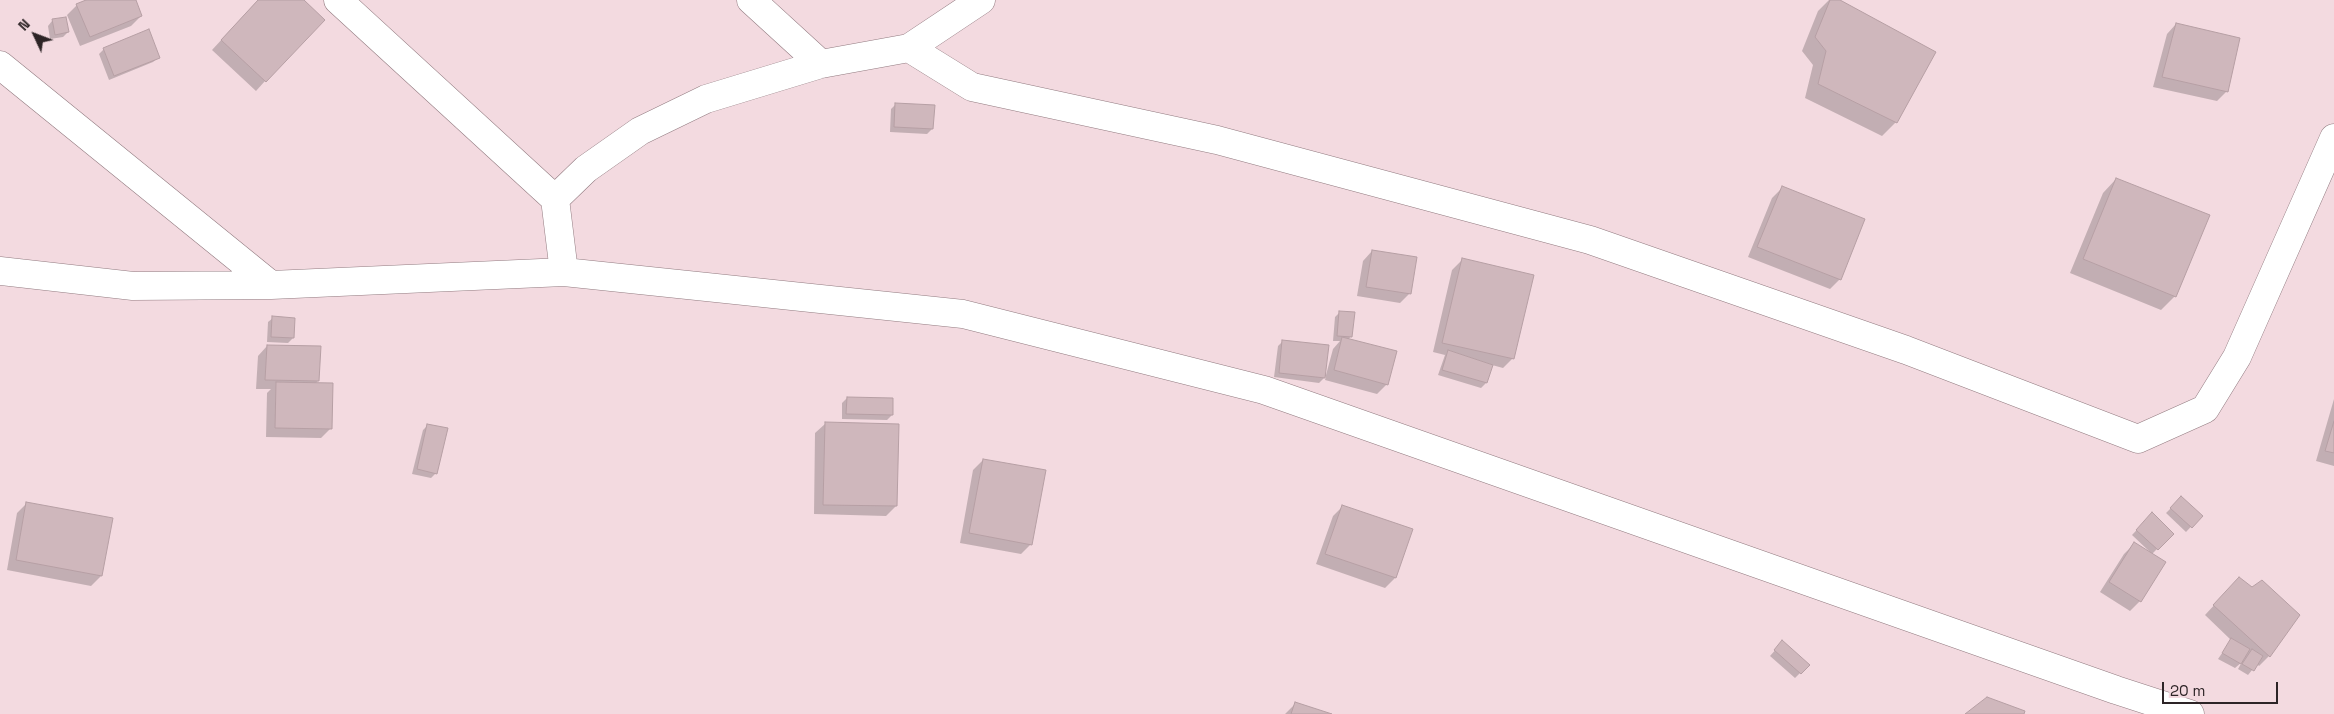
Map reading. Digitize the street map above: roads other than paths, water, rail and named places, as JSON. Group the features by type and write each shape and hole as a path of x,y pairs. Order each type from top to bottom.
{"street":[{"path":"338,0 555,199 564,272"},
{"path":"751,0 821,64"},
{"path":"555,199 586,169 640,130 706,99 821,64 909,48 981,0"},
{"path":"909,48 972,87 1217,140 1590,240 1906,350 2138,439 2205,409 2237,357 2334,138"},
{"path":"0,65 271,285"},
{"path":"0,271 132,286 271,285 564,272 963,314 1264,390 2116,690 2190,714"}]}
